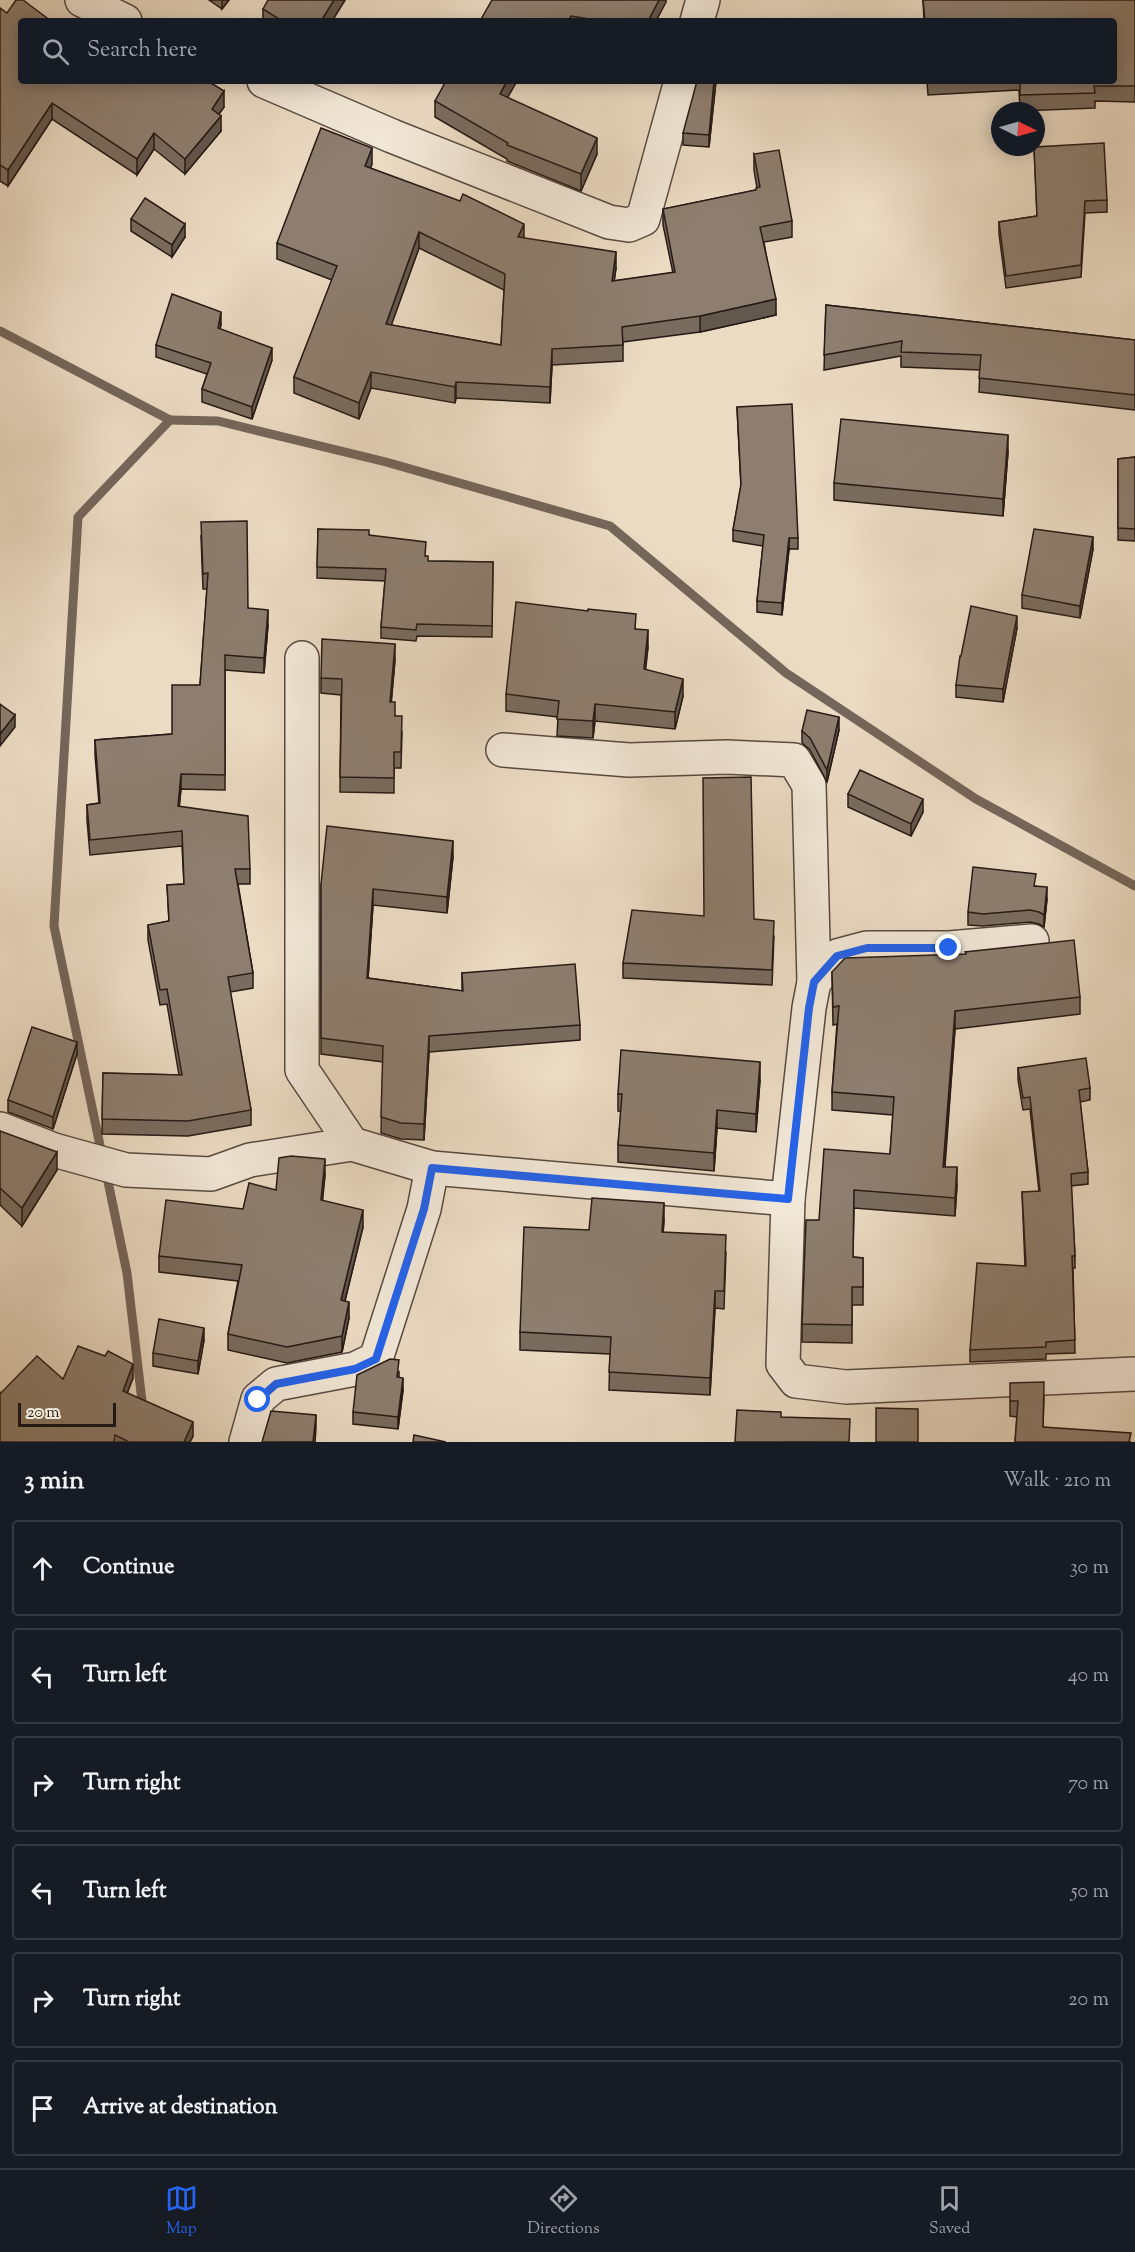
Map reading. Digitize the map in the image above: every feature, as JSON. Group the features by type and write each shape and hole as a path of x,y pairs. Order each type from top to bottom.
{"street":[{"path":"82,0 119,18"},
{"path":"698,18 703,0"},
{"path":"271,84 392,136 609,222 629,225 643,219 680,84"},
{"path":"302,658 302,1070 352,1144"},
{"path":"503,750 629,760 727,757 794,760 809,784 814,982 809,1008 788,1199 783,1364 796,1381 846,1388 1135,1374"},
{"path":"814,982 837,956 867,948 949,948 1032,941"},
{"path":"0,1129 54,1150 126,1170 211,1174 250,1160 352,1144 432,1168 788,1199"},
{"path":"246,1442 258,1400 276,1384 355,1369 376,1359 424,1209 432,1168"}],"building":[{"path":"16,0 23,0 47,18 18,18 18,84 213,84 224,91 212,109 221,116 185,159 154,133 137,159 52,103 8,170 0,165 0,8 7,13"},
{"path":"268,0 334,0 323,18 277,18 263,9"},
{"path":"492,0 659,0 650,18 571,16 570,18 482,18"},
{"path":"923,0 1135,0 1135,86 1094,86 1095,93 1020,95 1020,84 1117,84 1117,18 925,18"},
{"path":"444,84 505,84 500,94 597,138 581,174 507,145 508,143 435,101"},
{"path":"696,84 714,84 709,135 683,133"},
{"path":"321,128 372,148 365,166 460,201 463,194 524,224 518,237 616,252 612,281 675,272 663,209 756,190 760,187 754,154 779,150 792,221 760,227 776,299 700,316 622,327 623,345 552,349 550,387 456,382 455,387 371,372 359,403 294,377 337,266 277,243","holes":["419,232 505,274 501,345 386,324"]},
{"path":"1104,143 1107,200 1085,201 1081,265 1006,276 999,222 1037,216 1034,156 1045,156 1045,146"},
{"path":"145,198 185,224 172,245 131,219"},
{"path":"172,294 221,312 218,328 272,348 252,407 202,389 211,363 156,345"},
{"path":"826,305 1135,340 1135,395 979,378 981,355 901,352 902,341 824,355"},
{"path":"792,404 798,538 789,538 782,603 757,601 764,535 733,530 741,484 737,407"},
{"path":"841,419 1008,435 1003,499 834,483"},
{"path":"1135,457 1135,529 1118,528 1118,459"},
{"path":"247,521 248,608 268,610 264,658 225,655 225,775 181,774 178,806 248,816 250,869 235,869 253,973 228,977 251,1110 188,1121 102,1119 103,1073 182,1075 167,989 160,990 148,925 169,921 167,885 184,884 182,831 90,840 87,805 100,803 95,740 172,734 172,685 200,685 208,573 203,574 201,522"},
{"path":"318,529 369,530 369,535 426,542 425,556 428,556 428,561 493,562 492,626 417,624 416,630 381,627 386,569 317,567"},
{"path":"1034,529 1093,537 1080,606 1022,595"},
{"path":"516,602 636,614 635,629 648,630 644,669 683,679 675,712 595,704 593,721 557,719 559,701 506,694"},
{"path":"971,606 1017,616 1003,689 956,685"},
{"path":"322,639 395,644 390,702 395,702 395,716 402,716 401,752 394,752 394,778 340,777 342,679 321,678"},
{"path":"0,704 15,715 0,734"},
{"path":"807,710 839,717 827,770 810,738 802,731"},
{"path":"860,770 923,799 911,824 848,794"},
{"path":"751,777 754,919 774,921 772,970 623,963 632,910 704,916 703,778"},
{"path":"327,826 453,841 447,897 373,889 367,978 463,991 462,973 575,964 580,1025 429,1036 424,1124 401,1123 381,1117 383,1046 321,1038 321,884"},
{"path":"973,867 1036,874 1034,886 1047,887 1044,915 1030,910 983,914 968,912"},
{"path":"1074,940 1080,997 955,1011 943,1167 957,1167 955,1198 854,1190 853,1257 863,1258 863,1287 852,1287 852,1325 802,1324 806,1220 819,1220 824,1149 890,1154 894,1097 832,1092 839,1006 833,1007 832,972 845,958 966,954 965,952"},
{"path":"32,1027 77,1042 53,1117 8,1100"},
{"path":"621,1050 760,1062 756,1114 717,1110 714,1153 618,1145 622,1094 618,1094"},
{"path":"1086,1058 1090,1088 1079,1090 1088,1172 1071,1174 1075,1256 1072,1256 1075,1340 1046,1342 1046,1347 970,1350 977,1263 1026,1266 1022,1192 1040,1191 1030,1097 1023,1098 1018,1068"},
{"path":"0,1131 57,1152 22,1208 0,1188"},
{"path":"291,1156 325,1159 321,1200 363,1210 341,1300 349,1302 342,1336 287,1347 228,1334 242,1265 159,1256 166,1200 243,1209 249,1183 276,1190 279,1158"},
{"path":"592,1198 664,1203 662,1232 726,1235 724,1291 715,1291 710,1378 609,1372 611,1337 520,1332 524,1227 589,1230"},
{"path":"159,1319 204,1328 198,1361 153,1353"},
{"path":"78,1346 105,1356 108,1351 133,1364 123,1391 193,1422 184,1442 129,1442 115,1435 114,1442 0,1442 0,1392 37,1356 63,1379"},
{"path":"390,1359 399,1360 397,1377 403,1378 398,1417 353,1412 357,1375"},
{"path":"1044,1382 1043,1427 1131,1433 1129,1442 1015,1442 1018,1401 1010,1401 1010,1383"},
{"path":"876,1408 918,1409 918,1442 876,1442"},
{"path":"737,1410 781,1412 781,1417 850,1419 849,1442 735,1442"},
{"path":"271,1411 316,1415 313,1442 262,1442"},
{"path":"414,1435 446,1442 413,1442"}],"waterway":[{"path":"0,331 170,420 78,517 54,926 102,1155"},
{"path":"170,420 218,421 386,462 610,526 786,673 976,799 1135,886"},
{"path":"106,1172 127,1273 143,1410"}],"route":[{"path":"258,1400 276,1384 355,1369 376,1359 424,1209 432,1168 788,1199 809,1008 814,982 837,956 867,948 949,948"}]}
